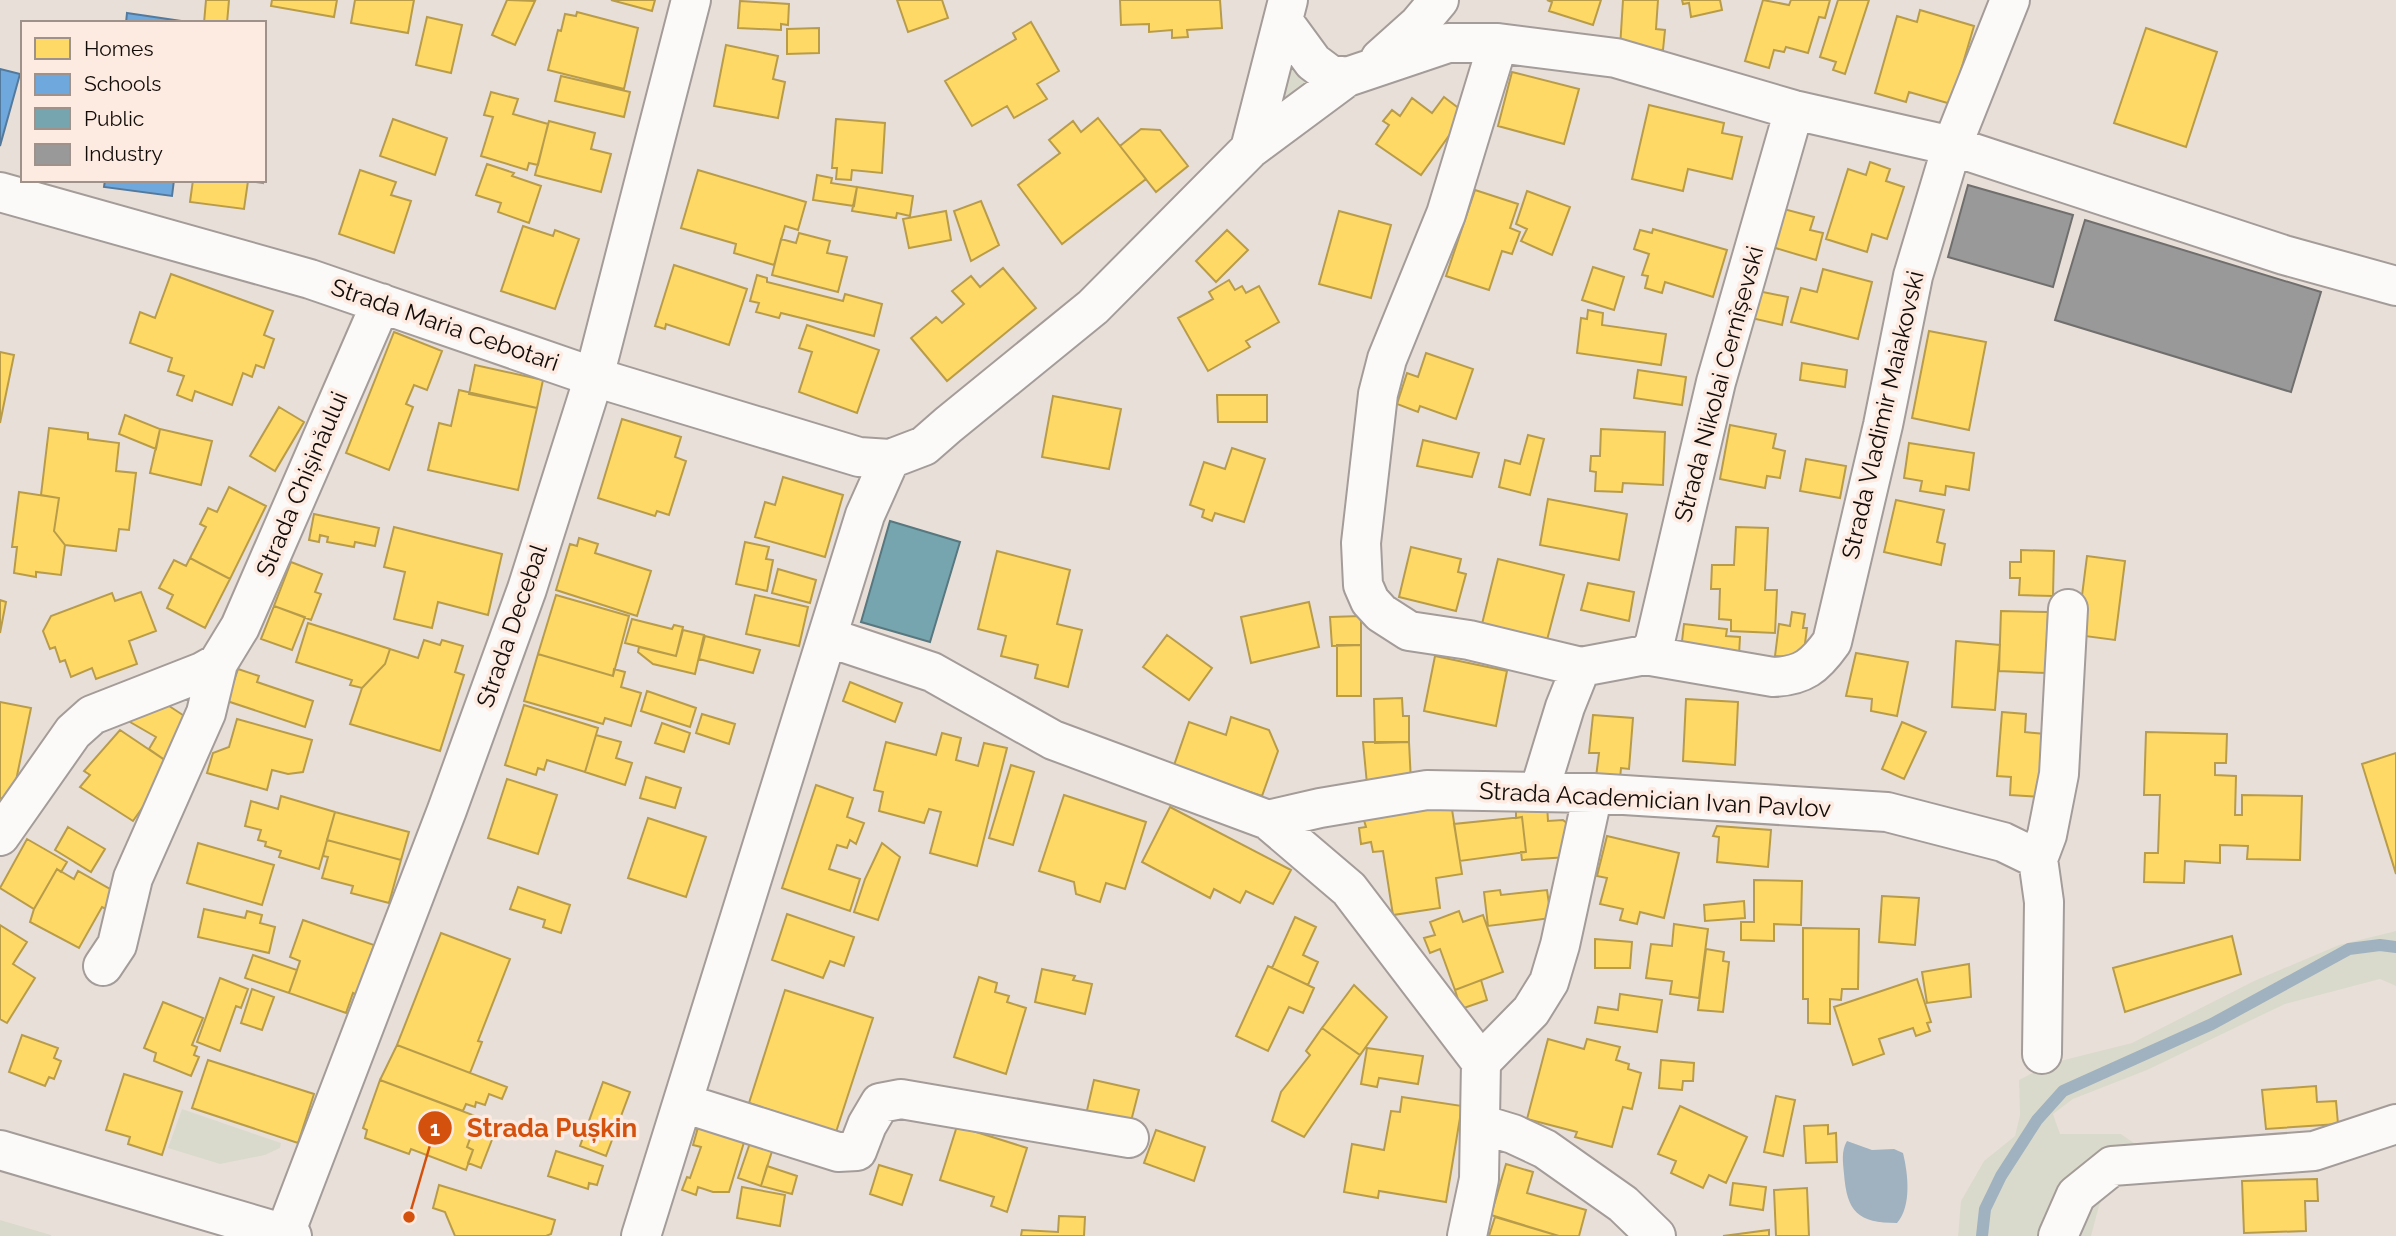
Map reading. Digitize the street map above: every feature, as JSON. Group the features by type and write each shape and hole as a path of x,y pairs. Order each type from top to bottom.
{"street":[{"name":"Strada Decebal","path":"287,1235 527,589 594,377 691,0"},
{"path":"641,1236 865,515 890,459 924,446 1093,307 1250,149 1358,73 1418,25 1439,0"},
{"name":"Strada Vladimir Maiakovski","path":"1645,655 1773,677 1792,677 1820,659 1832,642 1883,425 1913,276 1952,146 2010,0"},
{"path":"1286,10 1313,62 1329,74 1358,73 1448,43 1498,43 1616,58 1794,110 1952,146 2284,256 2396,286"},
{"path":"1250,149 1286,10"},
{"path":"1498,43 1446,214 1387,359 1378,394 1361,543 1363,585 1370,601 1381,613 1409,631 1469,640 1581,667 1645,655"},
{"name":"Strada Nikolai Cernîșevski","path":"1645,655 1654,646 1716,382 1794,110"},
{"name":"Strada Maria Cebotari","path":"0,192 310,279 594,377 859,457 890,459"},
{"name":"Strada Chișinăului","path":"103,966 117,945 133,878 206,713 218,663 240,627 381,303"},
{"path":"2042,1054 2044,902 2038,859 2047,835 2059,774 2068,608"},
{"path":"827,637 932,672 1054,740 1268,820 1349,889 1481,1062 1479,1179 1466,1236"},
{"path":"0,836 73,732 92,715 202,672 218,663"},
{"path":"1539,792 1565,707 1581,667"},
{"name":"Strada Academician Ivan Pavlov","path":"1268,820 1320,808 1427,790 1593,793 1887,813 2003,842 2038,859"},
{"path":"1481,1062 1531,1011 1549,982 1560,945 1593,793"},
{"path":"683,1103 838,1152 857,1151 867,1125 880,1103 901,1099 1129,1138"},
{"path":"1480,1124 1513,1134 1545,1149 1623,1204 1656,1236"},
{"path":"2058,1236 2076,1195 2112,1166 2314,1151 2396,1124"},
{"path":"0,1150 287,1235"}],"shaded area":[{"path":"1285,45 1321,78 1275,107"},
{"path":"2396,931 2396,986 2380,979 2285,1004 2147,1070 2073,1099 2053,1114 2060,1134 2121,1134 2141,1148 2110,1182 2099,1206 2091,1236 1958,1236 1961,1201 1984,1161 2015,1136 2020,1115 2019,1080 2052,1063 2132,1043 2254,981 2339,945"},
{"path":"182,1109 281,1143 280,1148 265,1155 220,1164 168,1148"},
{"path":"0,1220 51,1235 51,1236 0,1236"}],"water":[{"path":"1847,1141 1872,1150 1894,1149 1903,1153 1907,1199 1897,1223 1864,1218 1852,1206 1848,1198 1843,1165"}],"building: Homes":[{"path":"206,0 229,0 227,21 204,21"},
{"path":"272,0 337,0 334,17 271,6"},
{"path":"355,0 414,0 408,33 351,23"},
{"path":"507,0 535,1 515,45 492,35"},
{"path":"611,0 655,0 652,11"},
{"path":"897,0 942,0 948,18 908,32"},
{"path":"1120,0 1220,0 1222,28 1187,30 1188,37 1172,38 1172,30 1149,32 1149,24 1121,25"},
{"path":"1547,0 1601,0 1593,25 1549,11 1552,2"},
{"path":"1623,0 1658,0 1656,29 1665,30 1663,50 1620,48"},
{"path":"1682,0 1720,0 1722,10 1691,17 1689,3 1683,4"},
{"path":"1763,0 1789,5 1791,0 1830,0 1825,18 1819,17 1808,53 1786,47 1784,52 1774,50 1769,68 1745,61"},
{"path":"1838,0 1869,0 1845,74 1833,70 1836,62 1820,57"},
{"path":"740,1 789,4 788,25 781,24 781,30 738,28"},
{"path":"1920,10 1974,26 1951,104 1909,92 1906,102 1875,93 1897,16 1917,22"},
{"path":"577,12 638,28 624,89 548,70 565,14 576,16"},
{"path":"427,17 462,25 451,73 416,65"},
{"path":"1031,22 1059,71 1037,84 1047,99 1014,118 1007,106 972,126 945,81 1016,39 1013,33"},
{"path":"819,28 819,53 787,54 787,29"},
{"path":"2146,28 2217,52 2186,147 2114,123"},
{"path":"726,45 778,56 773,79 785,82 778,118 714,106"},
{"path":"1512,72 1579,89 1564,144 1498,126"},
{"path":"561,76 630,92 624,117 555,101"},
{"path":"491,92 518,99 513,114 548,124 538,165 529,163 527,170 481,156 493,117 484,115"},
{"path":"1444,97 1465,113 1421,175 1376,144 1389,125 1383,121 1392,110 1400,116 1412,98 1432,113"},
{"path":"1649,105 1724,123 1722,133 1742,137 1732,179 1688,169 1683,191 1632,179"},
{"path":"1098,118 1146,179 1062,244 1018,185 1060,153 1049,140 1073,121 1081,132"},
{"path":"393,119 447,138 435,175 380,156"},
{"path":"836,119 885,123 882,173 852,170 851,180 836,179 837,168 832,168"},
{"path":"549,121 595,133 591,149 611,154 601,192 535,175"},
{"path":"1141,129 1160,130 1188,166 1156,192 1120,146"},
{"path":"1870,162 1890,169 1886,181 1904,187 1887,239 1872,234 1867,252 1826,239 1848,169 1866,175"},
{"path":"487,164 541,186 529,223 498,212 501,203 476,195"},
{"path":"360,170 396,182 391,195 411,201 394,253 339,234"},
{"path":"698,170 806,202 798,230 785,226 774,265 734,253 736,244 681,228"},
{"path":"817,175 832,178 831,183 857,187 854,206 813,200"},
{"path":"193,182 248,182 244,209 190,202"},
{"path":"857,187 913,196 910,216 897,213 896,218 852,211"},
{"path":"1475,190 1518,204 1510,228 1520,232 1512,254 1502,251 1489,290 1446,276"},
{"path":"1527,191 1570,207 1552,255 1521,241 1527,229 1516,224"},
{"path":"981,201 999,245 971,261 954,211"},
{"path":"1776,207 1814,217 1810,230 1823,233 1816,260 1765,245"},
{"path":"946,211 951,240 909,248 903,219"},
{"path":"1339,211 1391,225 1371,298 1319,284"},
{"path":"523,226 553,236 555,230 579,239 555,309 501,291"},
{"path":"1653,229 1727,250 1713,297 1665,282 1662,293 1645,288 1648,276 1642,275 1649,254 1634,249 1640,230 1652,233"},
{"path":"1227,230 1248,250 1216,282 1196,261"},
{"path":"799,233 830,241 827,253 847,257 838,292 772,275 781,239 796,243"},
{"path":"674,265 747,289 729,345 666,324 665,329 655,326"},
{"path":"1593,267 1624,277 1614,310 1582,300"},
{"path":"1003,268 1036,308 947,381 911,338 936,317 942,323 964,304 952,291 971,276 980,287"},
{"path":"1823,269 1872,282 1858,339 1791,322 1801,288 1817,292"},
{"path":"171,274 273,311 264,335 274,339 264,368 256,365 252,377 243,373 232,405 195,391 192,401 177,395 184,376 168,371 172,358 130,343 140,312 155,318"},
{"path":"757,275 767,278 767,282 843,301 845,294 882,304 874,336 781,313 779,318 756,312 759,303 750,301"},
{"path":"1229,280 1235,290 1242,286 1246,293 1259,286 1279,322 1246,341 1250,347 1208,371 1178,318 1213,299 1209,292"},
{"path":"1753,290 1788,297 1782,325 1747,317"},
{"path":"1588,310 1603,313 1602,325 1666,334 1661,365 1577,353 1581,318 1587,319"},
{"path":"807,325 879,350 857,413 799,392 812,352 799,348"},
{"path":"1929,331 1986,342 1969,430 1912,418"},
{"path":"394,332 442,351 427,390 414,385 406,404 413,407 389,470 346,453"},
{"path":"0,352 14,355 0,423"},
{"path":"1426,353 1473,369 1456,419 1420,406 1418,412 1397,404 1407,373 1418,377"},
{"path":"1802,363 1847,370 1845,387 1800,380"},
{"path":"475,365 543,380 537,408 469,394"},
{"path":"1638,370 1686,377 1682,405 1634,398"},
{"path":"459,390 537,408 518,490 428,470 439,423 451,426"},
{"path":"1217,395 1267,395 1267,422 1218,422"},
{"path":"1053,396 1121,409 1109,469 1042,457"},
{"path":"279,407 304,422 275,471 250,456"},
{"path":"125,415 160,429 156,449 119,434"},
{"path":"622,419 681,437 675,457 686,461 669,515 657,511 655,516 598,498"},
{"path":"1730,425 1776,434 1773,448 1785,451 1780,478 1767,476 1765,488 1720,479"},
{"path":"49,428 88,433 88,439 119,443 116,471 136,473 129,530 119,529 116,551 65,545 54,531 59,498 41,495"},
{"path":"160,429 212,441 201,485 150,473"},
{"path":"1601,429 1665,432 1663,485 1623,483 1622,492 1595,491 1596,472 1590,471 1591,456 1600,456"},
{"path":"1528,435 1544,439 1530,495 1499,487 1505,460 1520,464"},
{"path":"1423,440 1479,453 1472,477 1417,466"},
{"path":"1909,443 1974,453 1969,490 1946,486 1945,495 1920,491 1922,481 1904,478"},
{"path":"1232,448 1265,459 1244,522 1215,513 1212,521 1202,517 1204,510 1190,505 1204,462 1225,469"},
{"path":"1806,459 1846,466 1840,498 1800,491"},
{"path":"783,477 843,495 825,557 755,537 765,502 775,505"},
{"path":"229,487 266,506 230,579 190,558 206,527 200,524 208,508 217,512"},
{"path":"19,492 59,498 54,531 65,545 61,575 36,572 36,577 14,573 17,547 12,547"},
{"path":"1548,499 1627,514 1619,560 1540,545"},
{"path":"1896,500 1944,510 1937,542 1945,544 1941,565 1884,552"},
{"path":"314,514 379,528 375,546 355,542 354,547 327,542 328,537 320,535 319,542 309,540"},
{"path":"394,527 502,554 488,615 438,602 432,628 394,619 405,572 384,567"},
{"path":"1736,527 1768,528 1765,590 1777,590 1775,633 1731,631 1731,620 1719,619 1720,589 1711,589 1712,565 1734,565"},
{"path":"579,538 598,544 595,553 651,571 637,616 556,590 570,544 577,546"},
{"path":"745,542 769,547 766,559 773,560 767,591 736,584"},
{"path":"1411,547 1461,559 1458,572 1466,574 1456,611 1399,597"},
{"path":"2021,550 2054,551 2053,596 2019,595 2020,578 2010,578 2010,562 2021,562"},
{"path":"997,551 1070,570 1057,624 1082,630 1068,687 1035,678 1038,665 1001,656 1006,636 978,629"},
{"path":"2087,556 2125,561 2115,640 2077,635"},
{"path":"190,558 230,579 205,628 167,608 173,595 159,588 174,560 186,566"},
{"path":"1498,559 1564,575 1547,640 1482,624"},
{"path":"291,562 322,574 315,592 321,594 311,620 274,606"},
{"path":"778,569 816,580 810,603 772,593"},
{"path":"1588,583 1634,592 1629,621 1581,610"},
{"path":"141,592 156,631 129,641 137,664 96,679 92,668 71,677 65,660 60,662 55,647 50,649 43,631 51,616 112,593 115,601"},
{"path":"556,595 629,616 613,676 538,654"},
{"path":"755,595 808,607 799,646 746,634"},
{"path":"0,600 6,602 0,633"},
{"path":"1309,602 1319,647 1251,663 1241,617"},
{"path":"274,606 305,617 292,650 261,639"},
{"path":"2001,611 2048,612 2046,673 1999,671"},
{"path":"1792,612 1805,614 1803,628 1807,628 1803,659 1775,656 1779,624 1790,626"},
{"path":"1361,616 1361,645 1332,646 1330,617"},
{"path":"632,619 672,629 674,625 683,627 676,656 625,643"},
{"path":"308,623 390,649 385,664 362,688 350,685 352,680 296,662"},
{"path":"1684,624 1727,629 1726,636 1740,637 1739,655 1681,650"},
{"path":"683,630 704,635 695,674 653,664 638,652 639,647 676,656"},
{"path":"1167,635 1212,668 1189,700 1143,667"},
{"path":"705,636 760,650 753,673 699,659"},
{"path":"424,640 440,645 442,640 463,646 455,672 464,675 440,751 350,724 362,688 385,664 390,649 418,658"},
{"path":"1956,641 2000,645 1995,710 1952,707"},
{"path":"1337,645 1361,645 1361,696 1337,696"},
{"path":"1856,653 1908,662 1897,716 1871,711 1872,699 1846,696"},
{"path":"538,654 613,676 614,669 625,672 621,687 641,693 631,726 605,718 603,724 524,701"},
{"path":"1435,656 1507,671 1496,726 1424,711"},
{"path":"238,669 259,676 257,682 313,701 305,727 227,701"},
{"path":"850,682 902,703 895,722 843,701"},
{"path":"647,691 696,708 690,727 641,711"},
{"path":"1402,698 1403,716 1409,716 1409,742 1375,743 1374,699"},
{"path":"1686,699 1738,702 1735,765 1683,761"},
{"path":"0,702 31,708 12,800 0,798"},
{"path":"163,702 192,721 172,765 149,749 156,737 130,722 136,713"},
{"path":"524,705 598,728 585,772 547,760 544,770 538,768 536,775 505,765"},
{"path":"2002,712 2026,714 2025,732 2045,734 2040,797 2010,795 2011,777 1997,776"},
{"path":"702,714 735,724 729,744 696,733"},
{"path":"1593,715 1633,718 1629,769 1621,768 1620,779 1596,777 1599,753 1589,753"},
{"path":"1231,717 1269,730 1278,751 1262,796 1238,788 1236,793 1172,771 1189,722 1226,735"},
{"path":"237,719 312,740 303,772 288,774 272,770 267,790 207,773 213,753 229,747"},
{"path":"1902,722 1926,732 1904,779 1882,769"},
{"path":"662,723 690,733 684,752 655,743"},
{"path":"120,730 172,765 147,810 143,807 133,821 80,787 90,775 84,771"},
{"path":"2146,732 2227,734 2226,763 2215,763 2215,775 2236,776 2235,815 2242,815 2242,795 2302,796 2300,860 2247,859 2248,846 2220,845 2220,863 2185,861 2184,883 2144,882 2145,853 2158,853 2160,795 2144,795"},
{"path":"942,733 961,738 956,760 978,766 984,743 1007,748 977,866 930,853 941,812 929,809 924,823 879,811 883,792 874,790 886,742 936,755"},
{"path":"596,735 621,742 616,758 632,763 625,785 585,772"},
{"path":"1363,742 1409,742 1411,782 1367,784"},
{"path":"2396,753 2396,874 2362,764"},
{"path":"1011,765 1034,772 1013,845 989,838"},
{"path":"646,777 681,788 675,808 640,798"},
{"path":"507,779 557,795 538,854 488,838"},
{"path":"816,785 853,798 847,817 864,823 856,844 850,840 847,848 837,845 829,869 860,879 850,911 782,888"},
{"path":"1064,795 1146,822 1125,889 1106,883 1100,902 1076,894 1074,882 1039,871"},
{"path":"281,796 335,812 319,869 279,857 281,851 265,846 266,842 258,840 261,830 245,826 251,801 278,809"},
{"path":"1451,803 1462,874 1436,878 1440,908 1393,915 1383,851 1373,852 1371,842 1361,844 1359,828 1366,827 1363,817"},
{"path":"1547,804 1548,821 1563,820 1574,829 1569,857 1522,860 1521,852 1526,852 1522,817 1516,818 1516,806"},
{"path":"1170,807 1291,870 1273,904 1246,891 1240,903 1214,889 1210,898 1142,862"},
{"path":"335,812 409,832 401,860 327,840"},
{"path":"1522,817 1526,852 1460,861 1454,824"},
{"path":"648,818 706,837 686,897 628,878"},
{"path":"1717,826 1771,830 1768,867 1717,862 1719,837 1713,836"},
{"path":"68,827 105,849 91,872 55,850"},
{"path":"1607,836 1679,853 1664,918 1640,912 1637,924 1620,920 1623,909 1600,904 1607,878 1597,876"},
{"path":"27,839 67,862 61,872 57,869 34,909 0,888"},
{"path":"327,840 401,860 389,903 351,893 353,886 322,878 328,857 323,856"},
{"path":"198,843 274,865 262,905 187,883"},
{"path":"882,843 900,857 878,920 854,912 865,879"},
{"path":"57,869 74,879 78,871 117,893 108,910 102,907 79,948 30,922 34,909"},
{"path":"1754,880 1802,881 1801,925 1774,924 1774,941 1741,940 1741,922 1754,922"},
{"path":"518,887 570,905 561,933 543,927 545,920 510,909"},
{"path":"1500,890 1501,895 1547,890 1551,918 1488,926 1484,892"},
{"path":"1882,896 1919,898 1915,945 1879,942"},
{"path":"1744,901 1745,918 1705,921 1704,905"},
{"path":"204,909 245,918 247,911 262,915 260,923 275,927 269,953 198,937"},
{"path":"1459,911 1463,922 1483,915 1503,972 1455,990 1440,949 1430,953 1424,938 1435,935 1430,922"},
{"path":"787,914 854,937 844,966 830,961 823,978 772,960"},
{"path":"1295,917 1316,927 1303,955 1318,962 1308,985 1272,968"},
{"path":"303,920 374,945 357,995 353,993 346,1013 289,993 300,961 290,957"},
{"path":"1674,924 1708,929 1699,998 1670,994 1672,981 1646,978 1651,944 1672,946"},
{"path":"0,925 27,942 13,964 35,978 7,1023 0,1019"},
{"path":"1803,928 1859,929 1858,989 1842,989 1841,1000 1830,999 1830,1024 1808,1023 1808,999 1803,999"},
{"path":"441,933 510,959 478,1041 482,1042 470,1073 397,1045"},
{"path":"2232,936 2241,974 2125,1012 2113,968"},
{"path":"1595,939 1632,942 1630,968 1595,968"},
{"path":"1706,949 1724,952 1723,961 1729,962 1723,1012 1698,1010"},
{"path":"253,955 297,970 289,993 245,978"},
{"path":"1969,964 1971,997 1927,1003 1922,972"},
{"path":"1268,966 1314,988 1303,1013 1289,1007 1268,1051 1236,1036"},
{"path":"1042,969 1075,976 1073,980 1092,984 1085,1014 1035,1002"},
{"path":"979,977 997,983 995,992 1009,996 1007,1002 1026,1008 1006,1074 954,1057"},
{"path":"220,978 248,989 241,1008 236,1006 220,1051 197,1042"},
{"path":"1917,979 1931,1022 1927,1023 1930,1031 1916,1036 1913,1028 1879,1039 1884,1054 1853,1065 1834,1007"},
{"path":"1481,980 1487,1000 1461,1009 1455,990"},
{"path":"1354,985 1387,1017 1360,1055 1322,1028"},
{"path":"252,989 274,997 262,1030 241,1023"},
{"path":"785,990 873,1018 836,1132 749,1103"},
{"path":"1620,994 1662,1000 1657,1032 1595,1023 1598,1007 1618,1010"},
{"path":"163,1002 203,1018 192,1045 197,1047 194,1055 199,1057 191,1076 154,1061 156,1053 144,1048"},
{"path":"1322,1028 1360,1055 1304,1137 1272,1121 1281,1092 1310,1055 1306,1051"},
{"path":"22,1035 58,1048 54,1058 61,1061 54,1079 49,1077 45,1086 9,1072"},
{"path":"1548,1039 1584,1049 1587,1039 1620,1047 1616,1060 1629,1064 1628,1069 1641,1073 1632,1109 1623,1107 1612,1147 1575,1137 1577,1132 1527,1119"},
{"path":"397,1045 507,1087 502,1099 489,1094 485,1105 476,1102 475,1107 466,1104 463,1111 380,1080"},
{"path":"1367,1048 1423,1056 1418,1084 1379,1078 1377,1087 1361,1084"},
{"path":"208,1060 314,1094 298,1143 192,1108"},
{"path":"1661,1060 1694,1063 1693,1081 1683,1081 1682,1090 1659,1088"},
{"path":"124,1074 182,1092 162,1155 128,1144 130,1137 106,1130"},
{"path":"380,1080 478,1117 467,1147 473,1150 466,1170 411,1149 409,1154 365,1138 367,1130 363,1128"},
{"path":"1094,1080 1139,1090 1129,1129 1085,1119"},
{"path":"603,1082 630,1092 606,1156 580,1146"},
{"path":"2316,1086 2317,1102 2336,1101 2338,1124 2266,1129 2262,1090"},
{"path":"1776,1096 1795,1100 1783,1156 1764,1152"},
{"path":"1402,1097 1462,1106 1446,1202 1379,1191 1378,1198 1344,1192 1352,1144 1384,1150 1391,1111 1400,1112"},
{"path":"1680,1106 1747,1137 1726,1183 1709,1175 1703,1188 1671,1173 1676,1161 1658,1154"},
{"path":"478,1117 498,1124 481,1168 468,1163 473,1150 467,1147"},
{"path":"699,1124 745,1139 729,1192 713,1192 698,1187 696,1195 682,1190 687,1177 690,1178 701,1147 693,1145"},
{"path":"1828,1125 1828,1134 1836,1133 1837,1162 1806,1163 1804,1126"},
{"path":"957,1126 1027,1148 1007,1212 991,1206 994,1197 940,1180"},
{"path":"1156,1130 1205,1147 1194,1181 1144,1163"},
{"path":"751,1140 773,1148 761,1186 738,1178"},
{"path":"556,1151 603,1166 597,1185 589,1183 588,1189 548,1176"},
{"path":"1506,1164 1533,1172 1527,1193 1586,1210 1579,1236 1559,1236 1491,1215"},
{"path":"879,1165 912,1175 902,1205 870,1194"},
{"path":"767,1166 797,1176 792,1194 761,1186"},
{"path":"2317,1179 2318,1201 2305,1201 2306,1231 2244,1233 2242,1181"},
{"path":"1733,1183 1766,1187 1763,1210 1730,1205"},
{"path":"439,1185 555,1220 551,1234 455,1236 445,1212 433,1208"},
{"path":"742,1187 785,1195 780,1226 737,1218"},
{"path":"1807,1188 1809,1236 1776,1236 1774,1190"},
{"path":"1059,1216 1085,1217 1084,1236 1021,1236 1022,1230 1058,1232"},
{"path":"1495,1217 1559,1236 1489,1236"},
{"path":"1769,1230 1769,1236 1723,1236"}],"building: Schools":[{"path":"127,13 181,21 126,21"},
{"path":"0,69 20,74 0,146"},
{"path":"105,182 174,182 172,196 104,187"}],"building: Public":[{"path":"890,521 960,542 930,642 861,622"}],"building: Industry":[{"path":"1968,185 2073,215 2053,287 1948,257"},
{"path":"2085,220 2321,292 2291,392 2055,320"}],"waterway":[{"path":"1982,1236 1985,1209 2001,1176 2037,1120 2063,1091 2212,1024 2349,949 2380,945 2396,947"}],"place":[{"name":"Strada Pușkin","path":"409,1217"}]}
